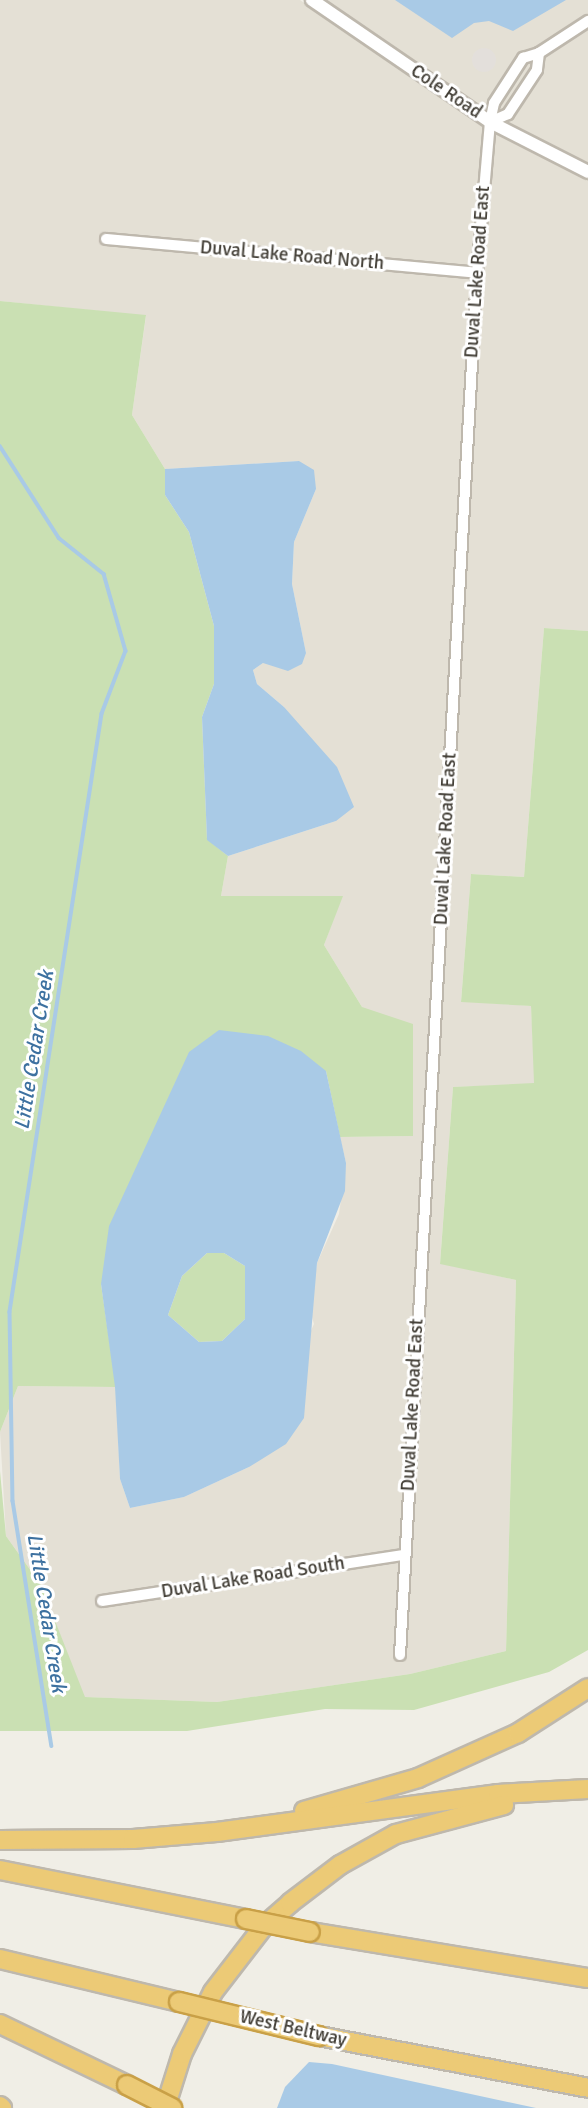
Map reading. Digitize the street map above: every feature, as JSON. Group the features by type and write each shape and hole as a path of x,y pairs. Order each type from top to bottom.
{"highway":[{"path":"217,1832 365,1796 418,1778 518,1732 588,1688"},
{"path":"0,1840 133,1839 217,1832 498,1794 588,1790"},
{"path":"165,2108 181,2054 213,1992 264,1926 290,1903 364,1850 421,1824 484,1808 588,1790"},
{"path":"0,1870 310,1932 588,1978"},
{"name":"West Beltway","path":"0,1959 319,2036 588,2088"},
{"path":"0,2024 172,2108"}],"street":[{"name":"Cole Road","path":"312,0 490,122 588,172"},
{"name":"Duval Lake Road East","path":"400,1655 477,273 490,122 494,103 523,58 539,53 588,21"},
{"path":"490,122 508,114 537,70 539,53"},
{"path":"513,74 528,84"},
{"name":"Duval Lake Road North","path":"106,239 477,273"},
{"name":"Duval Lake Road South","path":"102,1601 404,1555"}],"shaded area":[{"path":"0,0 300,0 473,119 588,179 588,631 544,628 524,877 471,874 461,1001 531,1006 535,1084 453,1087 440,1263 516,1280 506,1651 410,1674 217,1702 84,1697 41,1585 6,1536 0,1432 18,1386 116,1387 120,1479 130,1508 184,1497 249,1467 314,1324 310,1310 317,1263 339,1214 346,1163 340,1137 412,1136 362,1007 324,945 342,896 221,896 228,856 336,821 284,707 257,684 253,670 263,663 306,653 292,584 294,542 316,489 299,461 165,469 132,415 146,316 0,301"},
{"path":"321,0 588,0 588,165 465,99"},
{"path":"484,48 495,55 496,60 489,71 484,72 473,65 472,60 479,49"}],"green space":[{"path":"0,301 146,315 132,415 165,469 165,495 189,532 214,626 214,684 202,717 207,839 228,856 221,896 343,896 324,945 362,1007 413,1024 413,1136 340,1137 326,1071 101,1284 116,1387 18,1386 0,1432"},
{"path":"544,628 588,631 588,1650 549,1672 414,1710 325,1709 187,1731 0,1731 0,1471 6,1536 41,1585 85,1697 217,1702 410,1674 506,1651 516,1280 440,1264 453,1087 534,1083 531,1006 461,1002 471,874 524,877"},
{"path":"207,1253 224,1253 245,1266 245,1319 222,1341 199,1342 168,1315 182,1276"}],"water":[{"path":"395,0 566,0 513,31 489,21 474,23 452,38"},
{"path":"299,461 314,470 316,489 294,542 292,584 306,653 302,664 288,671 263,663 253,670 257,684 284,707 337,767 354,807 336,821 228,856 207,840 202,717 214,684 214,626 189,532 165,495 165,469"},
{"path":"219,1030 268,1036 301,1051 326,1071 346,1163 345,1191 317,1263 304,1418 286,1444 249,1467 184,1497 130,1508 120,1479 115,1387 101,1284 109,1226 189,1052","holes":["207,1253 224,1253 245,1266 245,1319 222,1341 199,1342 168,1315 182,1276"]},
{"path":"309,2062 332,2064 536,2108 277,2108 285,2087"}],"waterway":[{"name":"Little Cedar Creek","path":"0,446 59,538 104,574 126,651 102,714 10,1312 13,1501 52,1746"}]}
